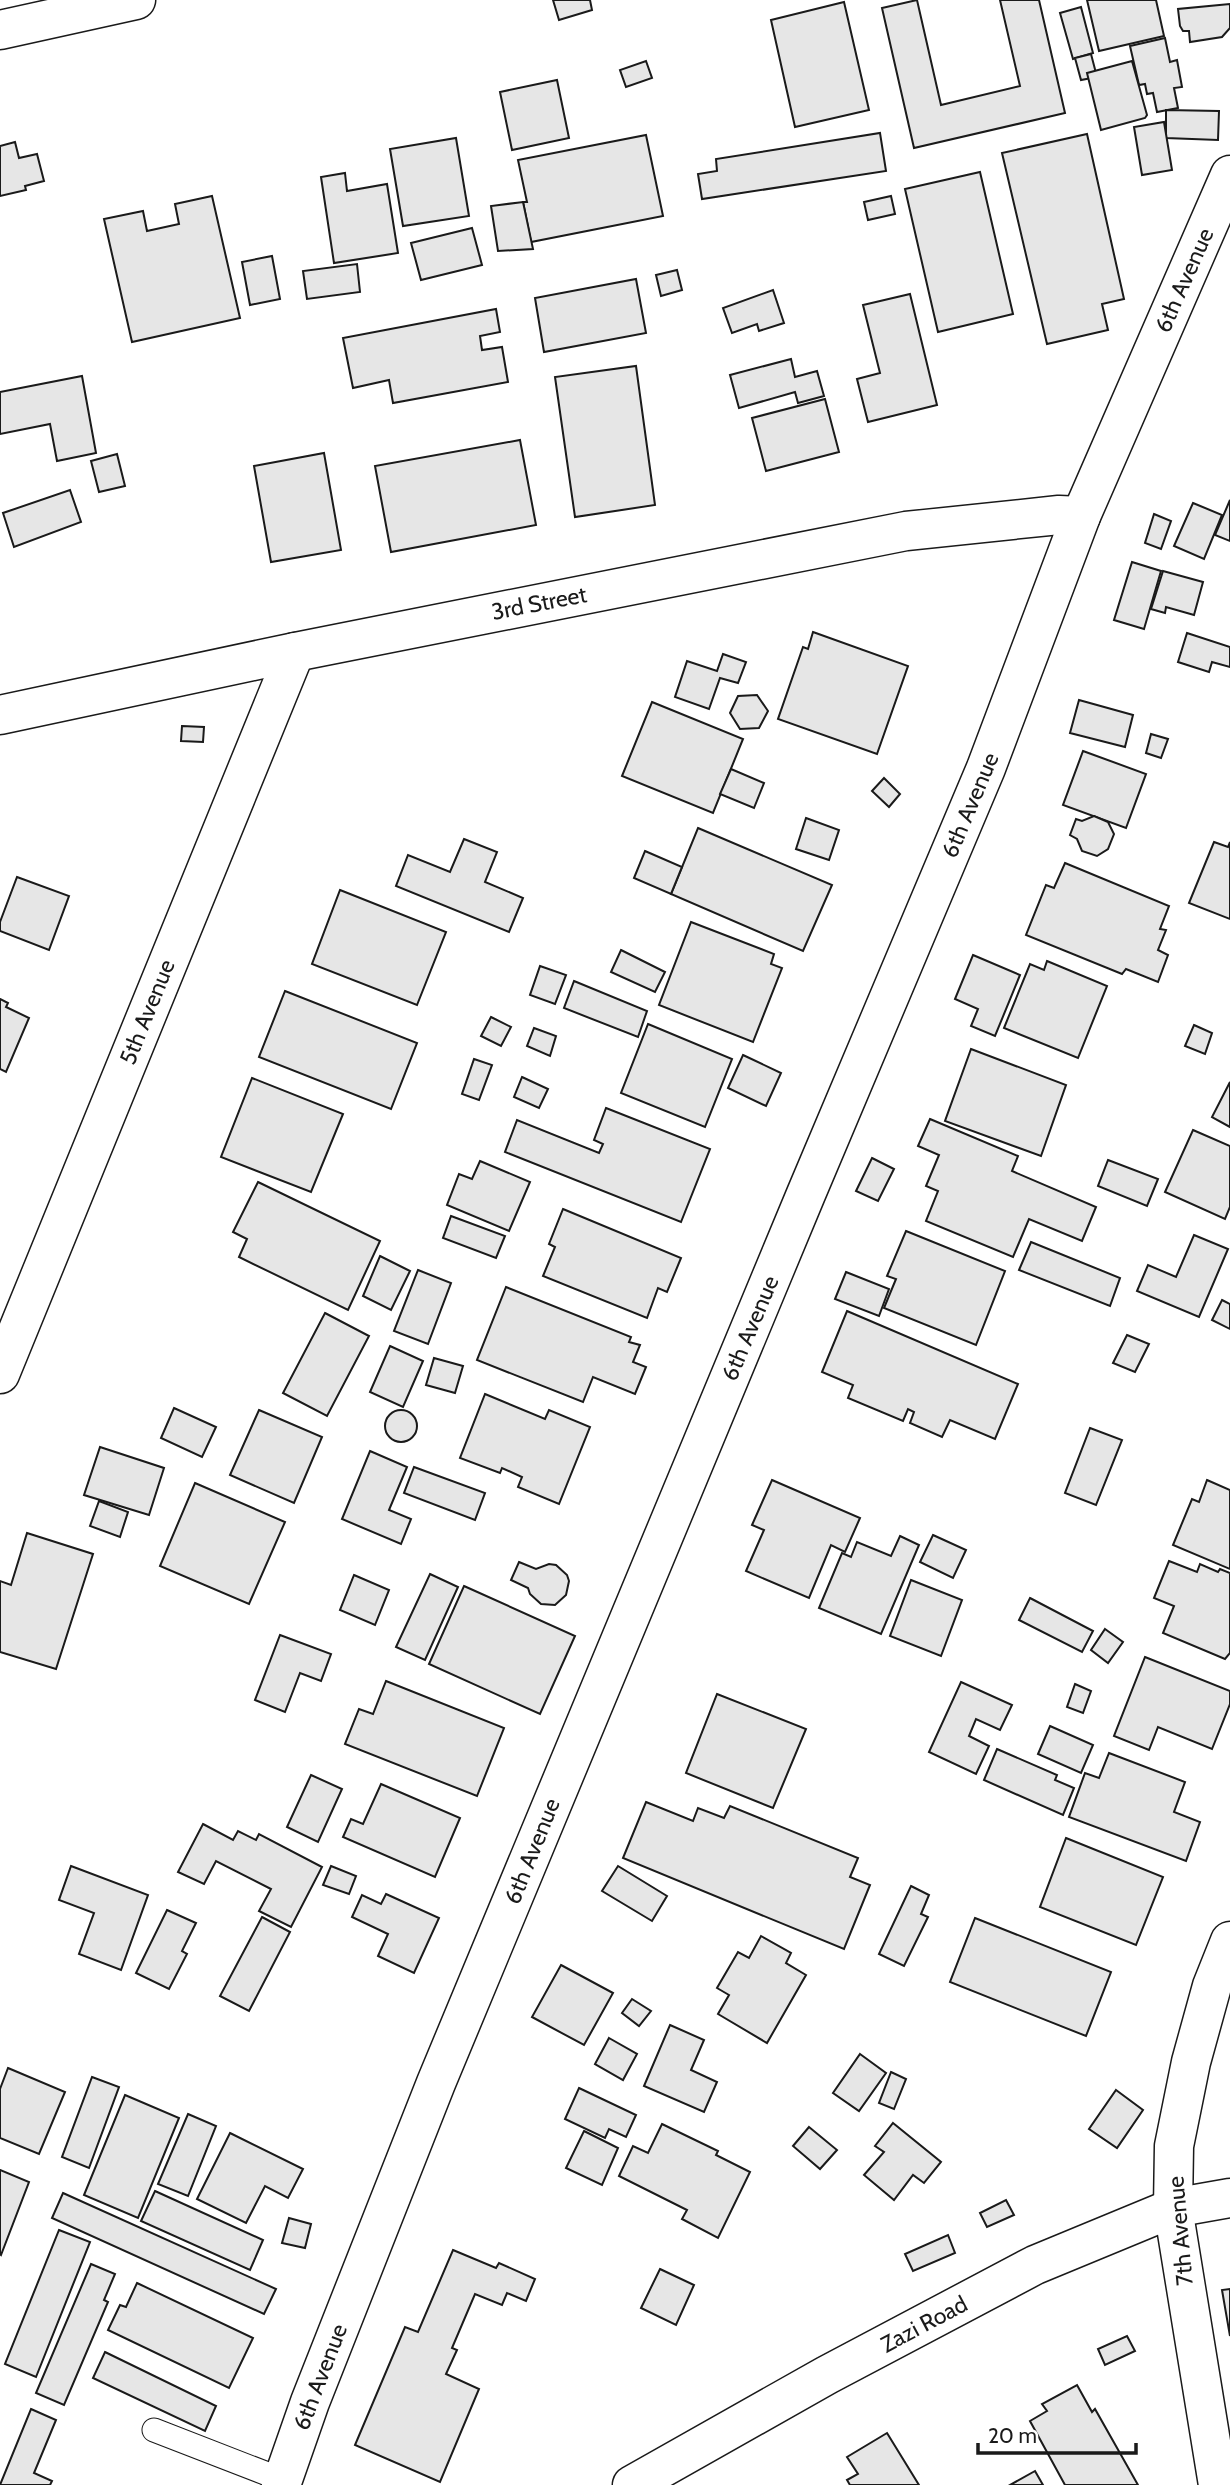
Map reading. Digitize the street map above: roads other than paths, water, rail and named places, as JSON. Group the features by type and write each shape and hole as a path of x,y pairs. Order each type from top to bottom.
{"street":[{"path":"0,30 136,0"},
{"name":"6th Avenue","path":"282,2482 315,2389 436,2083 784,1245 986,768 1081,516 1230,175"},
{"name":"3rd Street","path":"0,715 295,652 906,531 1059,515 1081,516"},
{"name":"5th Avenue","path":"0,1374 295,652"},
{"name":"7th Avenue","path":"1218,2485 1173,2208 1174,2146 1191,2062 1212,1986 1230,1941"},
{"name":"Zazi Road","path":"632,2485 827,2375 1035,2265 1173,2208 1230,2198"}],"lane":[{"path":"154,2430 282,2482"}]}
